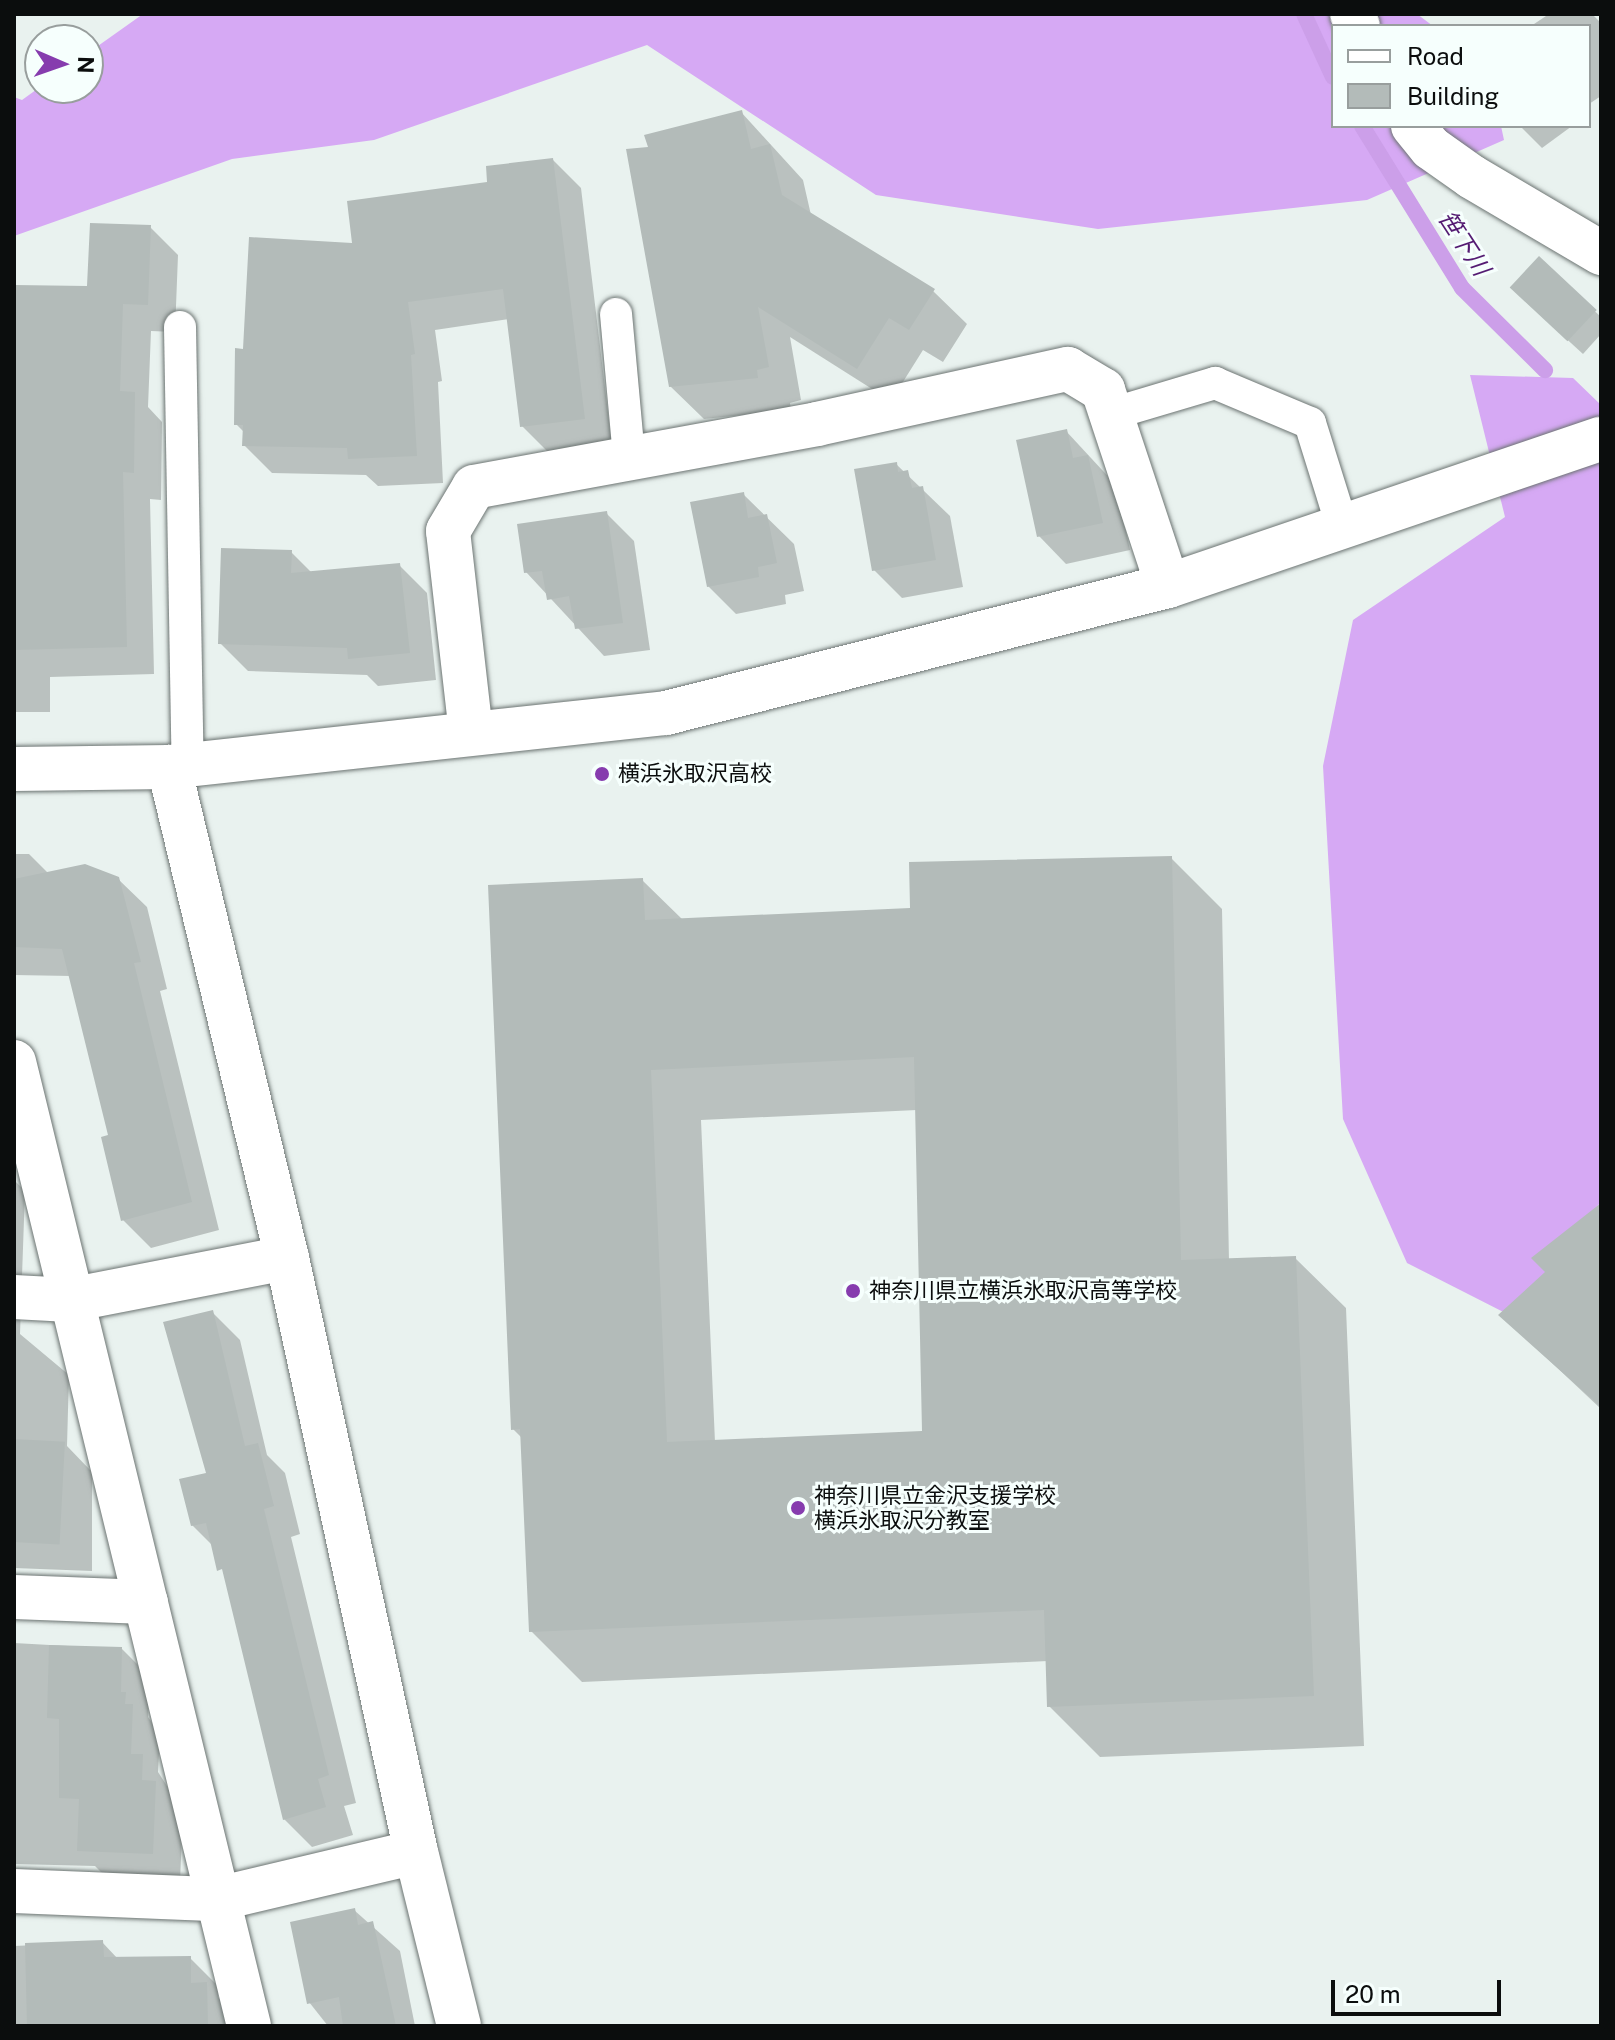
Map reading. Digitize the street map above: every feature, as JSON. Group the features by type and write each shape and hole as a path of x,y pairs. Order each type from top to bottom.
{"street":[{"path":"1415,128 1431,148 1472,177 1601,253"},
{"path":"471,733 448,531 474,487 1068,369 1103,390 1168,586"},
{"path":"14,769 179,765 666,713 1168,586 1601,439"},
{"path":"179,765 416,1852 459,2026"},
{"path":"14,1062 249,2026"},
{"path":"14,1297 70,1300 287,1258"},
{"path":"14,1597 146,1602"},
{"path":"14,1891 217,1899 416,1852"}],"lane":[{"path":"616,314 629,458"},
{"path":"179,765 180,327"},
{"path":"1111,414 1215,383 1310,423 1343,529"}],"shaded area":[{"path":"143,14 1417,14 1430,24 1331,24 1331,128 1501,128 1504,140 1367,200 1098,229 876,195 647,45 374,140 232,159 14,236 14,97 24,99 24,104 104,104 104,42"},
{"path":"1470,375 1573,378 1601,405 1601,1202 1581,1224 1527,1324 1407,1263 1343,1119 1323,766 1353,620 1505,517"}],"building":[{"path":"742,110 751,149 770,144 782,195 935,289 909,330 889,318 857,369 758,307 769,367 757,370 758,378 669,387 626,149 648,147 644,135"},
{"path":"553,158 585,419 520,427 503,289 408,302 415,354 411,355 417,456 348,459 347,448 242,446 243,425 234,425 235,348 243,349 249,237 352,243 347,201 487,182 486,166"},
{"path":"90,223 151,225 148,305 123,304 120,391 135,392 134,473 123,472 127,647 14,650 14,285 87,286"},
{"path":"1539,256 1597,310 1567,341 1510,287"},
{"path":"1067,429 1073,458 1088,455 1103,523 1037,537 1016,440"},
{"path":"897,462 898,472 908,470 912,488 923,486 936,560 872,571 854,469"},
{"path":"744,492 748,518 767,514 777,563 758,567 759,577 707,587 690,502"},
{"path":"607,511 623,623 575,629 569,596 547,600 542,571 524,573 517,524"},
{"path":"221,548 292,550 291,573 400,563 410,653 348,659 347,648 218,644"},
{"path":"1172,856 1181,1260 1296,1256 1314,1696 1047,1707 1044,1610 529,1632 520,1429 511,1430 488,885 643,878 645,920 910,908 909,862","holes":["914,1057 922,1431 667,1442 651,1070"]},
{"path":"85,864 119,877 141,962 134,963 192,1202 121,1221 101,1137 108,1135 62,949 14,947 14,879"},
{"path":"1601,1203 1601,1407 1498,1315 1545,1272 1531,1258"},
{"path":"213,1310 245,1446 258,1443 274,1506 264,1509 329,1775 318,1779 326,1807 283,1820 222,1569 217,1571 206,1523 191,1526 179,1479 206,1473 163,1322"},
{"path":"14,1439 65,1442 60,1545 14,1542"},
{"path":"49,1645 122,1647 121,1692 126,1692 125,1704 133,1704 131,1754 143,1754 142,1780 156,1781 153,1854 77,1851 79,1799 59,1798 59,1719 47,1718"},
{"path":"355,1908 358,1925 373,1921 396,2026 343,2026 339,1997 307,2004 290,1922"},
{"path":"103,1940 104,1957 191,1956 191,1983 207,1982 208,2026 27,2026 25,1943"}],"waterway":[{"name":"笹下川","path":"1304,14 1331,73"},
{"name":"笹下川","path":"1363,128 1462,288 1545,370"}],"place":[{"name":"横浜氷取沢高校","path":"602,774"},
{"name":"神奈川県立横浜氷取沢高等学校","path":"853,1291"},
{"name":"神奈川県立金沢支援学校 横浜氷取沢分教室","path":"798,1508"}]}
